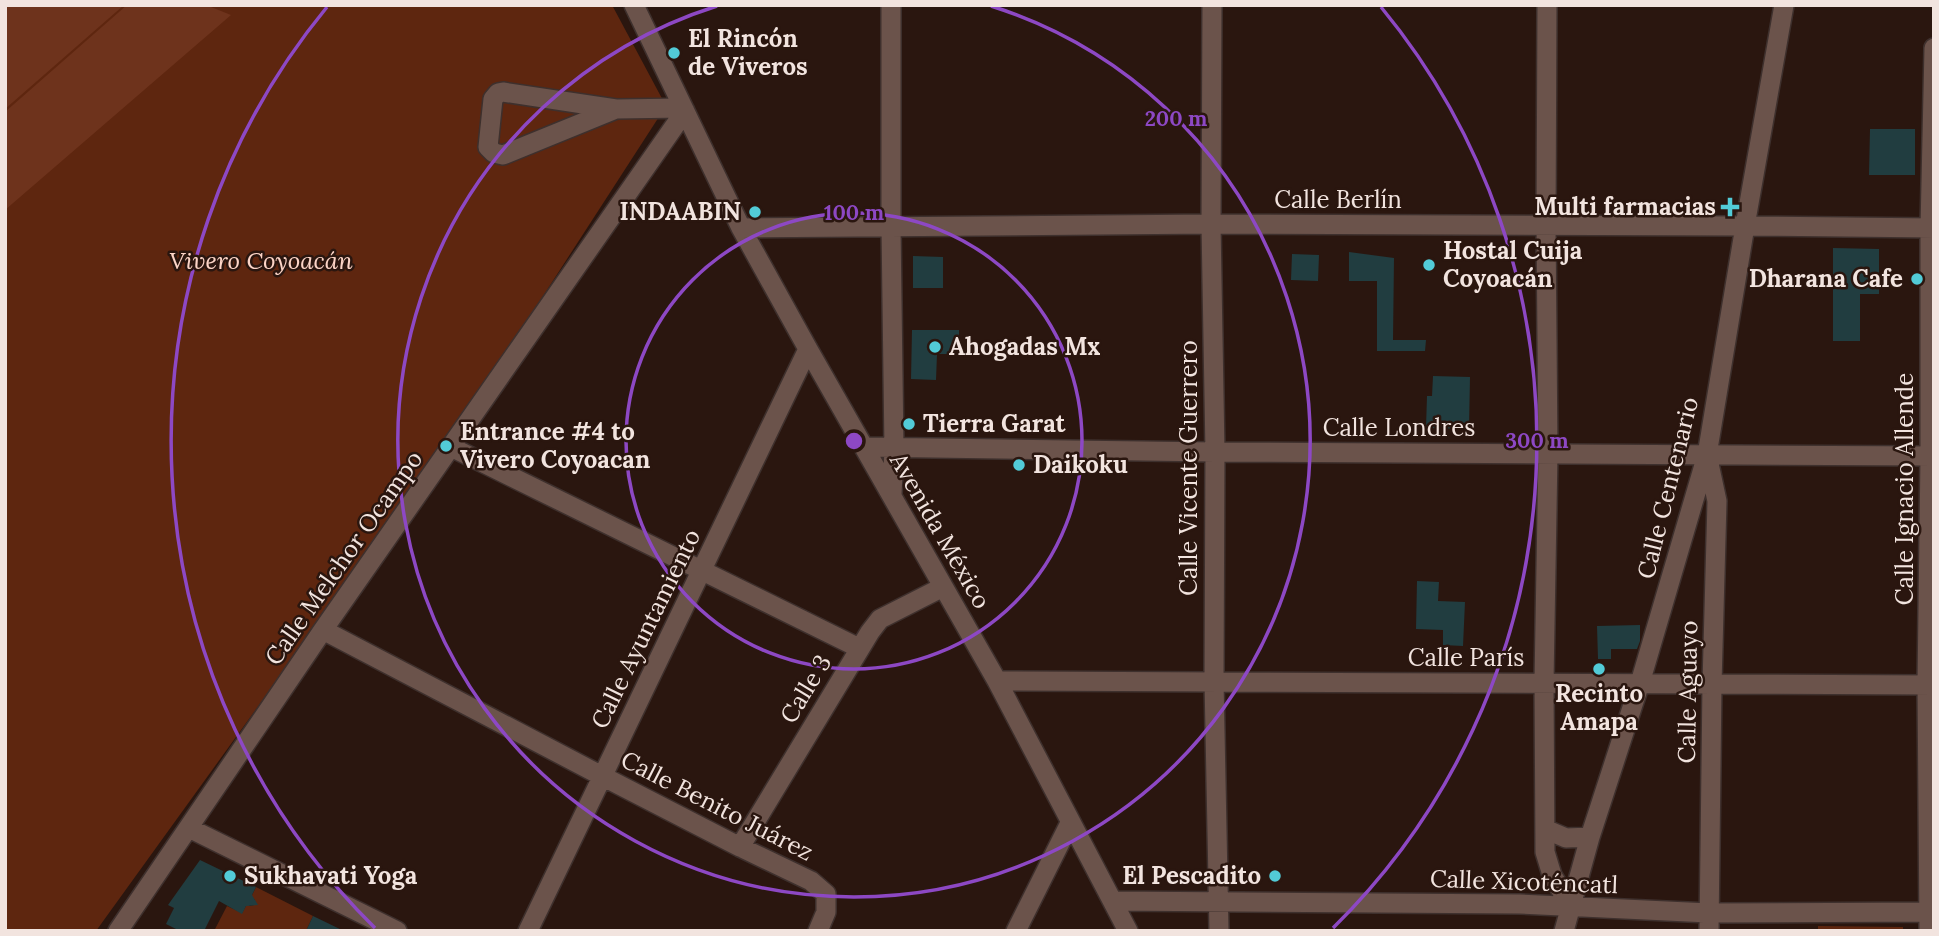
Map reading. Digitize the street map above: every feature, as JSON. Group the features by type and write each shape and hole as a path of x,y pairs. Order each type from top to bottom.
{"street":[{"name":"Avenida México","path":"634,5 741,228 997,681 1128,931"},
{"path":"891,5 892,496"},
{"name":"Calle Vicente Guerrero","path":"1212,5 1214,681 1219,931"},
{"path":"1547,5 1545,852 1552,875 1571,906"},
{"name":"Calle Centenario","path":"1564,931 1590,837 1640,683 1707,455 1784,5"},
{"name":"Calle Ignacio Allende","path":"1930,919 1934,48"},
{"path":"617,109 503,155 494,153 488,147 493,99 503,92 617,109 684,110"},
{"name":"Calle Melchor Ocampo","path":"118,931 684,110"},
{"name":"Calle Berlín","path":"741,228 1211,224 1932,229"},
{"name":"Calle Ayuntamiento","path":"528,931 808,349"},
{"path":"451,447 859,648"},
{"name":"Calle Londres","path":"865,447 1932,456"},
{"name":"Calle Aguayo","path":"1707,455 1717,501 1709,922"},
{"name":"Calle 3","path":"740,847 859,648 880,619 943,587"},
{"name":"Calle Benito Juárez","path":"323,631 740,847 811,881 826,894 826,912 818,931"},
{"name":"Calle París","path":"997,681 1930,685"},
{"path":"1016,931 1070,822"},
{"path":"189,828 397,931"},
{"path":"1545,829 1566,838 1590,837"},
{"name":"Calle Xicoténcatl","path":"1113,901 1520,904 1571,906 1709,922 1930,919"}],"green space":[{"name":"Vivero Coyoacán","path":"5,5 612,5 666,106 446,446 96,931 5,931"},
{"path":"256,887 313,916 306,931 214,931 227,906 242,913 247,904 254,905 255,900 251,897"},
{"path":"1818,926 1903,927 1903,931 1818,931"}],"shaded area":[{"path":"5,5 124,5 5,109"},
{"path":"127,5 206,5 231,15 5,210 5,112"}],"building":[{"path":"1870,129 1915,129 1915,175 1869,175"},
{"path":"1833,248 1879,249 1879,294 1860,294 1860,341 1833,341"},
{"path":"1349,252 1394,258 1393,340 1426,340 1425,351 1377,351 1377,281 1349,281"},
{"path":"1292,254 1319,255 1318,281 1291,280"},
{"path":"913,256 943,257 943,288 913,288"},
{"name":"Ahogadas Mx","path":"912,330 959,330 959,354 937,354 936,380 911,379"},
{"path":"1433,376 1470,377 1469,429 1426,428 1427,396 1432,396"},
{"path":"1417,581 1439,582 1438,601 1465,602 1463,646 1443,645 1443,630 1416,629"},
{"path":"1640,625 1637,649 1611,649 1611,659 1598,659 1597,626"},
{"path":"200,860 256,887 252,895 258,905 246,906 242,914 219,901 204,931 180,931 166,924 174,908 168,905"},
{"path":"313,916 344,931 306,931"}],"place":[{"name":"El Rincón de Viveros","path":"674,53"},
{"name":"Multi farmacias","path":"1730,207"},
{"name":"INDAABIN","path":"755,212"},
{"name":"Hostal Cuija Coyoacán","path":"1429,265"},
{"name":"Dharana Cafe","path":"1917,279"},
{"name":"Ahogadas Mx","path":"935,347"},
{"name":"Tierra Garat","path":"909,424"},
{"name":"Entrance #4 to Vivero Coyoacan","path":"446,446"},
{"name":"Daikoku","path":"1019,465"},
{"name":"Recinto Amapa","path":"1599,669"},
{"name":"Sukhavati Yoga","path":"230,876"},
{"name":"El Pescadito","path":"1275,876"}]}
